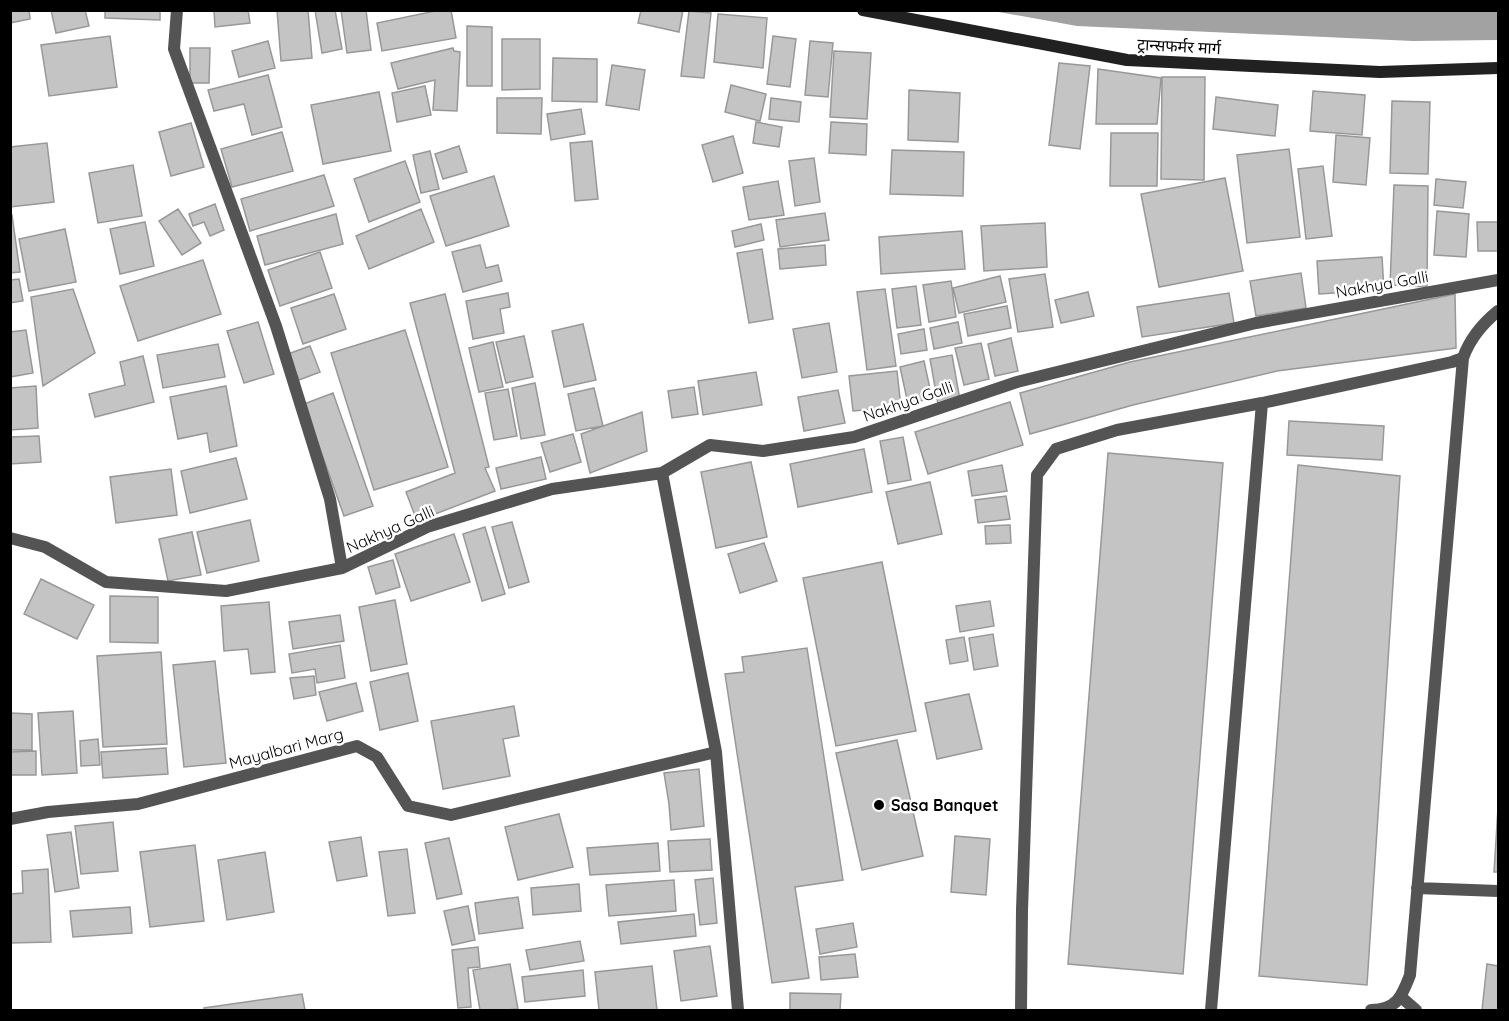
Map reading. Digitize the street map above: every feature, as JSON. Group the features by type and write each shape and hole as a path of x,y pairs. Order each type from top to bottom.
{"main road":[{"name":"ट्रान्सफर्मर मार्ग","path":"863,10 1127,60 1380,72 1498,68"}],"street":[{"path":"177,10 174,49 276,326 330,499 342,568"},
{"name":"Nakhya Galli","path":"10,538 45,547 106,582 226,591 342,568 427,527 552,489 662,473 710,446 763,451 854,437 1017,381 1256,323 1498,281"},
{"path":"1371,1011 1384,1010 1401,997 1410,975 1462,358 1469,343 1486,321 1498,311"},
{"path":"1021,1011 1022,910 1037,475 1056,449 1117,430 1262,403 1462,358"},
{"path":"1211,1011 1262,403"},
{"path":"662,473 716,752 738,1011"},
{"name":"Mayalbari Marg","path":"10,819 48,812 138,804 357,746 377,757 408,806 451,815 716,752"},
{"path":"1417,888 1498,891"},
{"path":"1401,997 1416,1011"}],"shaded area":[{"path":"993,11 1498,11 1498,40 1413,41 1077,26"}],"building":[{"path":"10,10 29,10 30,19 10,23"},
{"path":"51,10 85,10 89,26 56,33"},
{"path":"105,10 160,10 160,20 105,18"},
{"path":"214,10 248,10 250,23 215,27"},
{"path":"277,10 308,10 312,58 281,61"},
{"path":"315,10 335,10 342,49 322,53"},
{"path":"341,10 366,10 371,50 347,53"},
{"path":"440,10 451,10 456,38 382,51 377,23"},
{"path":"641,10 683,10 679,32 638,23"},
{"path":"689,11 711,13 704,78 681,76"},
{"path":"718,14 767,18 763,68 714,62"},
{"path":"467,26 492,27 492,86 467,86"},
{"path":"110,36 117,87 49,96 41,45"},
{"path":"773,36 796,39 790,87 767,84"},
{"path":"502,39 540,39 540,89 502,90"},
{"path":"268,41 275,68 239,77 232,51"},
{"path":"810,41 833,43 828,97 805,95"},
{"path":"190,48 210,48 209,83 190,83"},
{"path":"453,48 454,51 460,52 457,111 433,110 435,80 398,89 391,63"},
{"path":"834,51 871,53 867,119 830,117"},
{"path":"553,58 597,59 597,102 552,101"},
{"path":"1059,63 1090,66 1080,149 1049,145"},
{"path":"612,65 645,70 639,110 606,105"},
{"path":"1098,69 1161,78 1157,124 1096,124"},
{"path":"268,75 282,127 252,135 244,104 214,111 208,90"},
{"path":"1162,77 1205,77 1204,180 1161,179"},
{"path":"731,85 766,94 760,121 725,112"},
{"path":"425,86 431,115 397,122 392,93"},
{"path":"909,90 960,93 958,142 908,140"},
{"path":"1313,91 1365,95 1362,135 1310,131"},
{"path":"379,92 391,151 323,164 311,105"},
{"path":"1216,97 1278,105 1275,136 1213,129"},
{"path":"497,98 542,98 541,134 497,133"},
{"path":"771,98 801,102 799,122 769,119"},
{"path":"1392,101 1430,102 1428,174 1390,173"},
{"path":"581,109 585,134 551,140 547,114"},
{"path":"756,122 782,127 779,147 753,143"},
{"path":"831,122 867,124 866,155 829,153"},
{"path":"191,123 204,167 171,176 159,132"},
{"path":"282,132 293,171 232,187 221,149"},
{"path":"1111,133 1158,133 1157,186 1110,186"},
{"path":"1336,135 1370,138 1366,185 1333,182"},
{"path":"733,136 743,173 713,182 702,145"},
{"path":"592,141 598,199 575,201 570,143"},
{"path":"47,143 54,202 10,207 10,147"},
{"path":"459,146 467,172 443,179 435,154"},
{"path":"1289,149 1300,237 1247,243 1237,155"},
{"path":"892,150 964,152 963,196 890,194"},
{"path":"430,151 439,189 421,193 413,155"},
{"path":"814,158 820,202 795,206 789,161"},
{"path":"405,161 420,202 369,222 354,179"},
{"path":"133,165 142,216 98,223 89,173"},
{"path":"1323,166 1332,236 1306,239 1298,169"},
{"path":"324,175 334,206 250,231 241,199"},
{"path":"494,176 509,226 446,246 430,196"},
{"path":"1225,178 1243,271 1159,287 1141,194"},
{"path":"1436,179 1466,182 1463,208 1434,205"},
{"path":"778,181 784,215 749,220 743,187"},
{"path":"1394,185 1428,186 1427,287 1390,285"},
{"path":"215,204 224,230 210,236 204,222 193,226 189,214"},
{"path":"178,209 201,243 182,255 159,221"},
{"path":"421,209 434,242 369,269 356,236"},
{"path":"1437,211 1469,214 1466,257 1434,255"},
{"path":"825,213 829,240 780,247 776,220"},
{"path":"336,214 343,244 265,265 257,236"},
{"path":"10,215 12,215 20,272 10,273"},
{"path":"145,222 154,266 120,274 110,229"},
{"path":"1477,222 1498,222 1498,251 1478,251"},
{"path":"1045,223 1047,267 984,271 981,226"},
{"path":"761,224 764,240 735,247 732,231"},
{"path":"65,229 76,282 29,291 19,239"},
{"path":"962,231 965,269 881,274 879,237"},
{"path":"480,245 486,268 498,265 502,281 463,292 452,252"},
{"path":"825,245 826,265 780,269 778,249"},
{"path":"762,249 773,319 749,323 737,253"},
{"path":"320,252 332,288 280,306 268,270"},
{"path":"1382,257 1384,290 1319,294 1317,261"},
{"path":"203,260 221,314 138,341 120,286"},
{"path":"1301,273 1306,308 1256,316 1250,281"},
{"path":"1045,274 1053,327 1018,332 1009,279"},
{"path":"1000,276 1006,302 959,313 953,288"},
{"path":"19,279 23,301 10,303 10,280"},
{"path":"951,281 956,317 929,322 923,285"},
{"path":"916,286 921,325 897,328 892,289"},
{"path":"73,289 95,353 43,386 31,297"},
{"path":"885,289 896,366 867,370 857,292"},
{"path":"1088,292 1094,316 1061,323 1055,300"},
{"path":"508,293 510,307 500,309 504,333 473,339 466,301"},
{"path":"1229,293 1234,323 1142,337 1137,307"},
{"path":"334,294 346,329 303,344 291,308"},
{"path":"445,294 489,467 485,468 495,491 417,521 406,492 455,473 410,303"},
{"path":"1455,294 1456,348 1277,371 1133,405 1030,434 1020,393 1130,362"},
{"path":"1007,306 1011,328 968,336 964,314"},
{"path":"258,322 274,374 244,383 227,331"},
{"path":"958,322 962,343 934,349 930,328"},
{"path":"829,323 837,372 802,378 793,329"},
{"path":"583,324 596,380 564,387 552,331"},
{"path":"924,329 927,350 901,354 898,334"},
{"path":"26,330 33,373 10,377 10,332"},
{"path":"405,330 448,467 374,490 331,353"},
{"path":"524,336 533,377 506,383 496,342"},
{"path":"1011,338 1018,371 995,376 988,344"},
{"path":"493,342 503,387 479,392 469,348"},
{"path":"981,343 989,379 964,385 955,348"},
{"path":"218,344 225,377 163,388 157,355"},
{"path":"310,346 320,372 299,380 288,354"},
{"path":"952,355 960,400 938,404 930,359"},
{"path":"143,356 154,402 95,417 89,394 125,385 120,362"},
{"path":"924,361 932,398 908,404 900,367"},
{"path":"897,371 901,407 853,411 849,376"},
{"path":"756,372 762,405 703,415 698,381"},
{"path":"535,383 545,435 521,439 512,388"},
{"path":"36,386 38,428 10,430 10,388"},
{"path":"226,386 237,446 210,452 207,433 178,439 170,397"},
{"path":"694,387 698,414 672,418 668,391"},
{"path":"594,388 603,426 576,431 568,394"},
{"path":"508,389 517,436 494,440 485,393"},
{"path":"838,390 845,423 804,431 798,397"},
{"path":"333,393 373,506 344,516 304,404"},
{"path":"1010,402 1023,445 928,474 915,432"},
{"path":"642,412 647,451 590,473 581,434"},
{"path":"1289,421 1384,426 1382,460 1287,455"},
{"path":"573,434 581,462 550,472 541,443"},
{"path":"39,436 41,462 10,464 10,437"},
{"path":"903,437 911,480 888,484 880,441"},
{"path":"864,449 872,492 798,507 790,464"},
{"path":"1108,453 1223,463 1183,974 1068,964"},
{"path":"541,457 546,479 501,489 496,468"},
{"path":"236,458 247,499 190,513 181,471"},
{"path":"751,462 767,537 716,548 701,472"},
{"path":"1002,465 1007,491 972,496 968,471"},
{"path":"1298,465 1400,476 1367,985 1259,976"},
{"path":"171,469 177,515 116,523 110,477"},
{"path":"930,482 942,534 898,544 886,492"},
{"path":"1006,496 1010,519 978,523 975,500"},
{"path":"250,520 259,561 207,573 197,532"},
{"path":"512,522 529,582 509,588 492,527"},
{"path":"1010,525 1011,543 986,544 985,526"},
{"path":"485,527 505,594 482,601 463,534"},
{"path":"192,532 201,575 168,581 159,539"},
{"path":"454,534 470,582 411,601 395,554"},
{"path":"764,543 777,581 740,593 728,554"},
{"path":"393,560 400,587 376,594 368,567"},
{"path":"882,562 916,731 836,746 803,578"},
{"path":"41,579 94,605 77,639 24,614"},
{"path":"110,596 158,597 158,643 110,642"},
{"path":"395,600 407,664 371,671 359,607"},
{"path":"990,601 994,626 960,632 956,606"},
{"path":"269,602 275,672 251,674 248,649 224,651 221,606"},
{"path":"340,615 344,641 293,649 289,622"},
{"path":"993,634 998,666 974,670 969,638"},
{"path":"964,637 968,661 950,664 946,640"},
{"path":"340,645 345,678 317,683 315,669 292,673 289,654"},
{"path":"807,648 843,880 795,887 809,978 772,983 725,674 744,672 742,657"},
{"path":"161,652 167,744 103,747 97,656"},
{"path":"215,661 226,763 184,767 173,665"},
{"path":"408,673 418,721 380,730 370,682"},
{"path":"314,676 316,695 294,699 290,678"},
{"path":"356,683 363,711 327,721 319,692"},
{"path":"969,694 982,749 937,759 925,703"},
{"path":"514,706 519,736 503,739 510,776 443,789 431,721"},
{"path":"73,711 77,773 42,775 38,713"},
{"path":"10,713 32,714 32,750 10,750"},
{"path":"98,739 100,765 81,766 80,741"},
{"name":"Sasa Banquet","path":"897,740 923,856 862,870 836,753"},
{"path":"166,748 168,774 103,778 101,752"},
{"path":"36,751 36,775 10,775 10,752"},
{"path":"699,769 704,826 671,830 664,773"},
{"path":"1498,808 1498,872 1494,872"},
{"path":"559,814 573,867 518,880 505,827"},
{"path":"113,822 118,871 81,874 75,826"},
{"path":"71,832 79,888 55,892 47,835"},
{"path":"955,836 990,839 986,895 951,892"},
{"path":"361,837 367,876 337,881 329,842"},
{"path":"449,838 462,894 437,899 425,843"},
{"path":"710,839 712,870 670,872 668,841"},
{"path":"658,843 660,871 590,875 587,848"},
{"path":"195,845 204,921 150,927 140,852"},
{"path":"407,849 415,913 388,916 379,852"},
{"path":"265,852 274,912 227,920 218,860"},
{"path":"48,869 51,942 10,943 10,894 23,893 22,871"},
{"path":"713,878 717,923 700,925 695,880"},
{"path":"674,880 676,911 609,916 606,885"},
{"path":"579,884 581,911 533,915 531,888"},
{"path":"518,897 523,928 479,934 475,903"},
{"path":"468,906 475,940 452,945 444,911"},
{"path":"130,907 132,933 73,937 70,911"},
{"path":"694,914 696,936 621,944 618,922"},
{"path":"853,923 857,947 820,954 816,929"},
{"path":"580,941 584,961 530,970 526,950"},
{"path":"710,946 717,996 681,1001 674,951"},
{"path":"478,947 480,967 468,968 471,1007 458,1008 452,950"},
{"path":"855,954 858,977 821,980 819,957"},
{"path":"510,964 518,1009 480,1010 473,970"},
{"path":"1487,964 1498,966 1498,1010 1482,1010"},
{"path":"652,966 657,1010 599,1010 595,972"},
{"path":"583,970 585,996 525,1002 522,977"},
{"path":"790,993 841,994 840,1010 790,1010"},
{"path":"302,994 305,1010 204,1010 204,1008"}],"place":[{"name":"Sasa Banquet","path":"879,805"}]}
